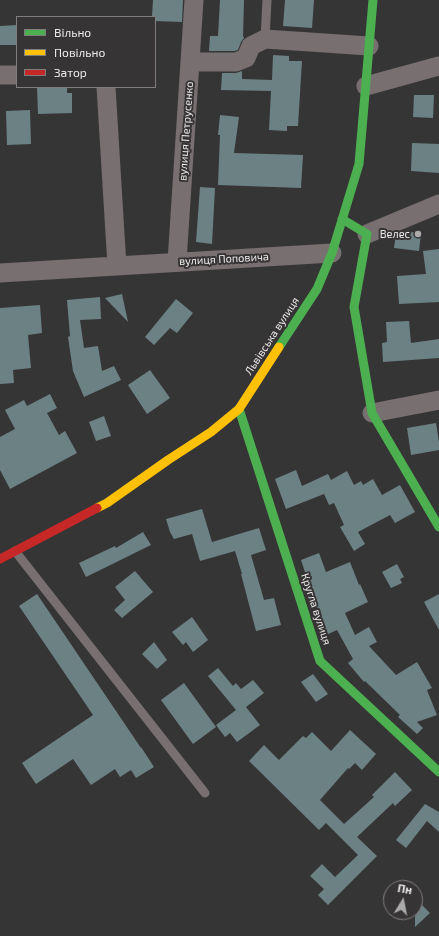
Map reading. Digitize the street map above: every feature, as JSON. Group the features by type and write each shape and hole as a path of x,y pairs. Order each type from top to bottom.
{"street":[{"name":"вулиця Петрусенко","path":"177,262 194,0"},
{"name":"Львівська вулиця","path":"0,559 108,503 168,460 211,432 238,409 317,289 332,253 359,164 373,0"},
{"path":"190,62 236,62 246,58 251,46 265,39 369,46"},
{"path":"366,86 439,66"},
{"path":"0,75 16,75"},
{"path":"106,88 117,266"},
{"path":"367,234 439,204"},
{"path":"342,219 367,234"},
{"path":"367,234 354,307 372,413 439,527"},
{"name":"вулиця Поповича","path":"0,273 332,253"},
{"path":"372,413 439,400"},
{"name":"Кругла вулиця","path":"238,409 320,662 439,772"}],"lane":[{"path":"265,39 267,0"},
{"path":"15,551 205,793"}],"building":[{"path":"153,0 183,0 182,22 156,21 156,16 152,16"},
{"path":"220,0 244,0 244,38 238,50 209,51 210,36 218,36"},
{"path":"285,0 314,0 312,28 283,26"},
{"path":"16,25 16,45 0,45 0,26"},
{"path":"273,55 289,56 289,61 302,61 298,126 287,126 287,131 269,130 271,91 221,90 222,73 236,73 242,71 242,79 272,80"},
{"path":"37,88 67,88 67,93 72,93 72,113 38,114"},
{"path":"414,95 434,95 433,118 413,117"},
{"path":"30,110 31,144 7,145 6,111"},
{"path":"220,115 239,117 234,153 303,155 301,188 218,185 220,135 218,135"},
{"path":"412,143 439,144 439,173 411,171"},
{"path":"200,187 215,188 212,244 196,242"},
{"path":"403,231 421,233 419,251 394,248 396,234"},
{"path":"439,249 439,302 399,304 397,276 426,274 423,251"},
{"path":"122,294 128,322 105,298"},
{"path":"100,297 101,319 80,320 84,348 98,346 102,371 114,366 121,380 84,397 73,371 68,337 70,336 67,300"},
{"path":"176,299 193,313 177,333 170,328 154,345 145,337"},
{"path":"40,305 42,333 28,335 31,368 13,370 14,383 0,384 0,308"},
{"path":"409,321 411,343 439,339 439,358 383,362 382,343 387,342 386,322"},
{"path":"150,370 170,398 147,414 128,385"},
{"path":"50,394 57,408 47,413 59,435 65,431 77,453 10,489 0,470 0,437 15,429 5,410 24,400 27,406"},
{"path":"104,416 111,436 96,441 89,422"},
{"path":"436,423 439,450 411,455 407,428"},
{"path":"296,470 302,486 328,474 331,480 347,471 354,485 361,481 363,485 373,479 382,495 400,485 415,512 395,523 390,515 358,532 365,544 354,551 340,527 344,525 334,503 329,505 324,494 286,509 275,479"},
{"path":"202,509 212,542 259,528 266,550 251,555 264,600 274,598 281,625 256,631 235,551 200,561 192,534 174,539 166,519"},
{"path":"143,532 151,545 86,577 79,563 115,546 116,548"},
{"path":"319,553 326,572 350,562 359,585 360,584 368,602 345,613 355,635 369,627 377,642 369,646 396,675 417,662 432,688 427,690 437,715 417,722 423,728 417,734 398,717 400,715 365,681 364,682 348,663 353,659 337,630 326,635 301,560"},
{"path":"397,564 404,577 400,579 402,583 391,588 382,572"},
{"path":"135,571 153,592 122,618 114,610 125,600 115,587"},
{"path":"37,594 154,767 136,778 131,770 120,777 115,769 91,785 73,759 36,784 22,763 93,715 19,606"},
{"path":"439,594 439,630 424,602"},
{"path":"192,617 208,640 193,652 186,642 183,645 172,632"},
{"path":"154,642 167,660 157,669 142,654"},
{"path":"218,668 233,686 236,683 241,689 253,680 264,693 246,707 260,725 237,742 230,733 225,737 216,725 236,710 208,676"},
{"path":"313,674 328,694 316,702 301,682"},
{"path":"184,683 216,727 193,744 161,700"},
{"path":"350,730 376,754 362,770 355,763 349,769 348,768 320,800 344,824 374,797 372,795 395,772 412,790 395,806 393,803 357,837 377,856 328,905 318,895 324,889 310,876 322,864 335,877 358,855 326,823 319,830 249,761 264,745 279,760 303,736 306,738 312,732 331,751"},
{"path":"425,804 439,812 439,832 427,821 406,848 396,840"},
{"path":"423,906 430,913 423,920"},
{"path":"415,920 422,920 415,927"}],"traffic: fast":[{"path":"279,347 317,289 332,253 359,164 373,0"},
{"path":"342,219 367,234 354,307 372,413 439,527"},
{"path":"239,409 320,661 439,772"}],"traffic: slow":[{"path":"97,508 107,503 211,432 239,409 279,347"}],"traffic: jam":[{"path":"0,559 97,508"}],"place":[{"name":"Велес","path":"418,234"}]}
